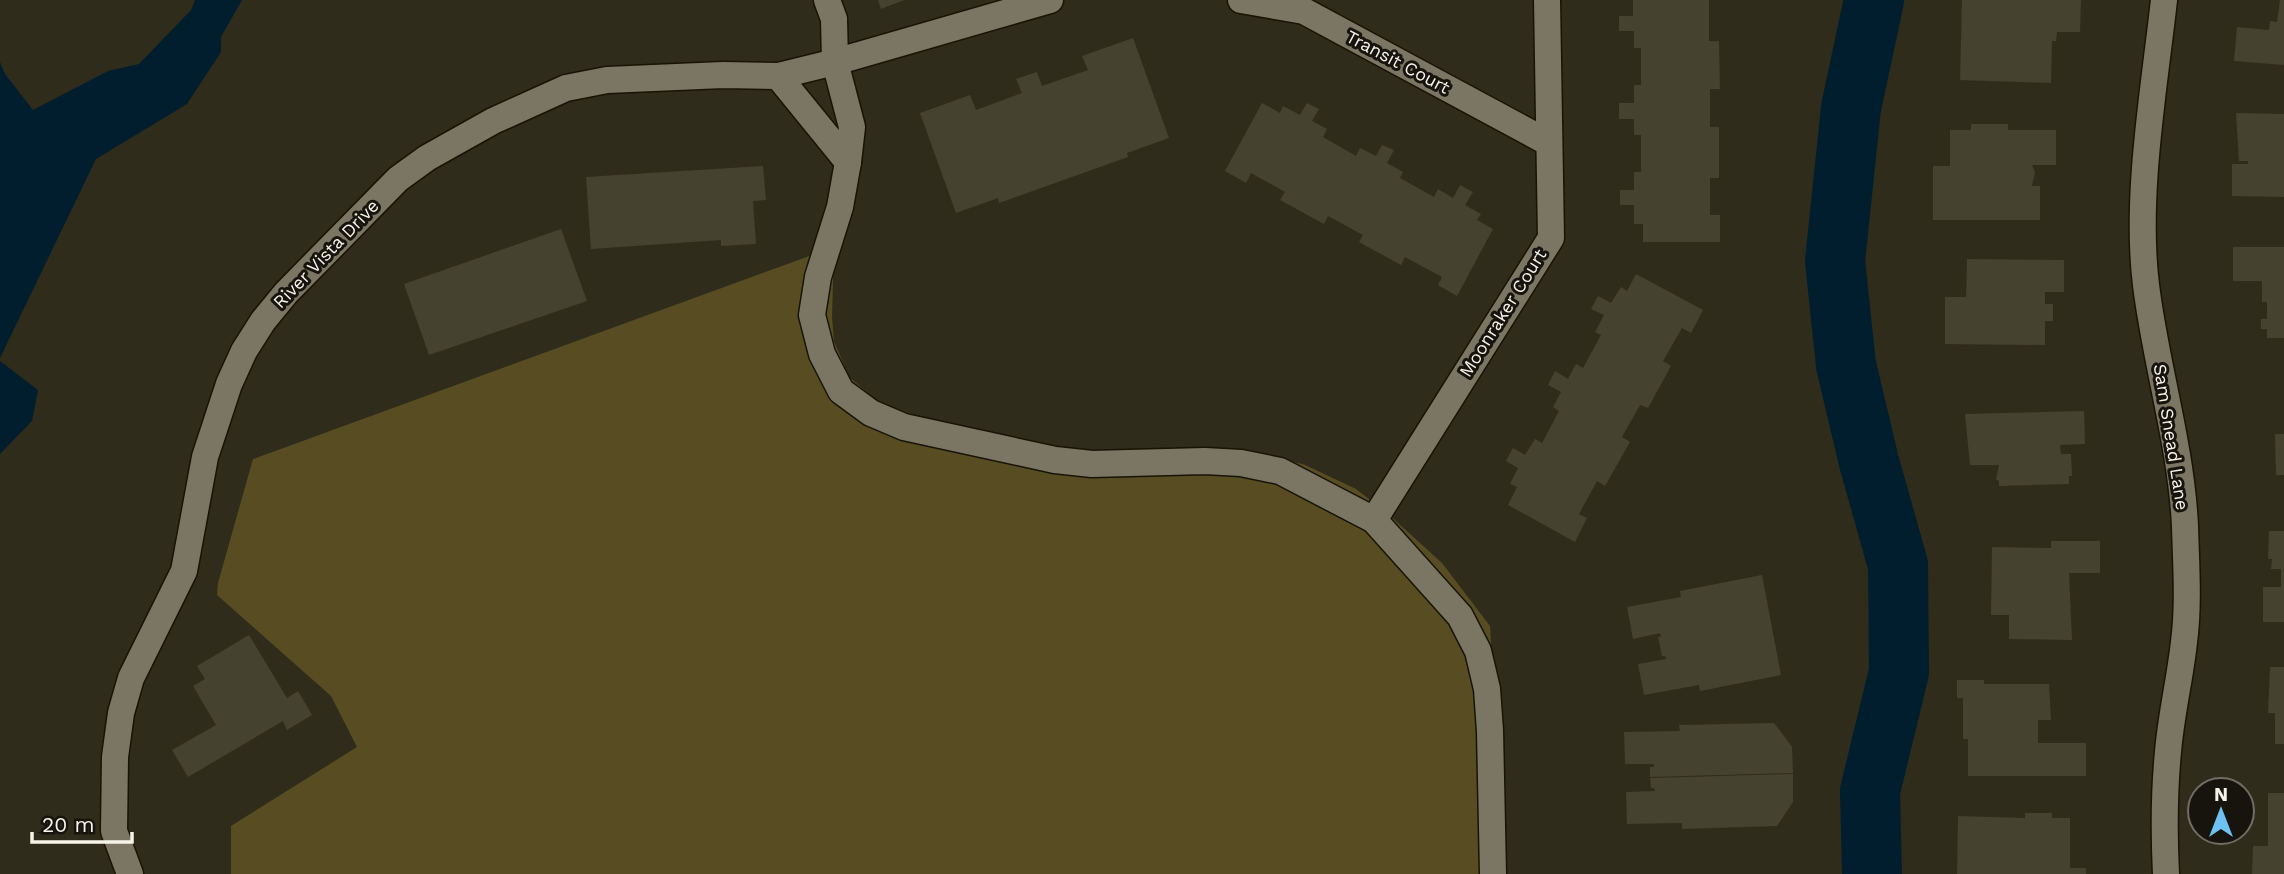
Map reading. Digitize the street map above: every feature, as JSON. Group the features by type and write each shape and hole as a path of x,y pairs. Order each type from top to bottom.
{"street":[{"path":"827,0 834,19 835,62 852,127 840,207 818,277 812,316 821,354 841,391 871,413 904,427 1055,460 1092,464 1205,461 1241,463 1280,471 1374,520 1460,616 1478,651 1487,689 1490,731 1493,874"},
{"path":"835,62 1050,0"},
{"name":"Transit Court","path":"1241,0 1304,11 1549,143"},
{"name":"Moonraker Court","path":"1374,520 1551,238 1547,0"},
{"name":"Sam Snead Lane","path":"2164,0 2145,166 2143,246 2146,285 2176,447 2185,522 2185,641 2168,752 2164,831 2166,874"},
{"name":"River Vista Drive","path":"130,874 114,831 115,757 121,713 131,678 184,571 205,457 229,384 244,351 263,321 286,293 398,179 427,158 493,121 566,88 607,80 723,75 778,76 835,62"},
{"path":"778,76 848,162"}],"shaded area":[{"path":"834,247 834,341 849,377 879,402 937,424 1035,445 1135,456 1269,458 1303,464 1356,489 1442,563 1490,626 1504,874 231,874 231,826 357,747 331,696 217,595 218,583 253,459"}],"water":[{"path":"195,0 242,0 221,37 221,52 187,104 96,159 0,358 0,62 5,74 33,110 108,71 139,64 191,10"},
{"path":"0,361 38,390 32,421 0,454"}],"building":[{"path":"878,0 904,0 881,9"},
{"path":"1633,0 1709,0 1709,41 1719,41 1720,89 1710,89 1710,127 1719,127 1719,178 1710,178 1710,215 1720,215 1720,242 1643,242 1643,224 1634,224 1634,205 1620,205 1620,190 1634,190 1634,172 1641,172 1641,135 1634,135 1634,119 1619,119 1619,103 1634,103 1634,85 1641,85 1641,48 1634,48 1634,31 1619,31 1619,16 1633,16"},
{"path":"1962,0 2081,0 2080,32 2057,32 2056,41 2052,41 2051,83 1960,80"},
{"path":"2280,0 2284,0 2284,65 2234,61 2237,27 2269,30 2270,21 2277,22"},
{"path":"1133,38 1169,138 1127,153 1128,157 999,203 998,198 956,213 920,113 970,95 976,110 1022,93 1016,79 1037,72 1042,86 1088,70 1082,56"},
{"path":"1262,103 1280,113 1283,106 1300,115 1307,103 1319,109 1312,121 1327,129 1323,137 1356,156 1360,148 1376,156 1382,145 1394,150 1387,163 1403,172 1400,178 1434,197 1438,189 1453,198 1460,185 1473,192 1465,205 1481,214 1477,220 1493,229 1457,296 1438,285 1442,277 1405,257 1401,265 1359,242 1363,235 1328,216 1324,224 1280,200 1285,192 1251,173 1246,183 1225,171"},
{"path":"2236,113 2284,114 2284,197 2232,196 2232,164 2248,164 2248,161 2239,161"},
{"path":"1971,124 2008,124 2008,130 2056,130 2056,165 2032,165 2035,172 2032,186 2040,186 2040,220 1933,220 1933,166 1950,166 1950,130 1971,130"},
{"path":"763,166 766,200 753,201 756,244 721,246 721,240 591,249 586,177"},
{"path":"561,229 587,301 429,355 404,284"},
{"path":"2233,247 2284,247 2284,338 2267,338 2267,329 2261,329 2261,319 2267,319 2267,302 2262,302 2262,281 2233,281"},
{"path":"1967,259 2064,260 2064,292 2045,292 2045,304 2053,304 2053,321 2045,321 2045,345 1945,344 1945,297 1966,297"},
{"path":"1636,274 1703,310 1691,333 1682,328 1663,361 1671,366 1648,408 1640,405 1622,437 1630,442 1605,486 1597,481 1579,514 1587,518 1575,542 1508,505 1517,487 1510,484 1518,468 1506,461 1513,448 1525,455 1535,439 1542,443 1559,411 1553,407 1561,392 1548,385 1555,371 1568,379 1576,364 1583,368 1601,335 1595,332 1604,315 1591,309 1598,296 1611,303 1621,287 1627,291"},
{"path":"2084,411 2085,444 2060,445 2061,454 2071,454 2072,476 2069,476 2069,484 1999,486 1996,479 1999,465 1970,465 1965,414"},
{"path":"2275,434 2284,434 2284,475 2276,475"},
{"path":"2269,531 2284,531 2284,622 2263,622 2263,587 2281,587 2281,569 2271,569 2272,559 2268,559"},
{"path":"2051,541 2100,541 2100,573 2069,573 2072,640 2009,639 2009,615 1991,615 1992,547 2051,548"},
{"path":"1762,575 1781,675 1700,691 1699,685 1644,695 1638,664 1666,659 1662,656 1658,637 1661,637 1660,633 1633,639 1627,607 1681,597 1680,591"},
{"path":"249,635 287,698 298,691 312,715 287,730 283,721 188,777 172,750 216,725 193,686 205,679 197,666"},
{"path":"2270,667 2284,667 2284,744 2275,744 2275,713 2268,713"},
{"path":"1957,680 1984,680 1984,684 2049,684 2051,720 2038,720 2038,743 2086,743 2086,776 1968,776 1968,739 1963,739 1963,698 1957,698"},
{"path":"1774,723 1792,747 1793,773 1650,777 1650,767 1654,767 1654,764 1625,764 1624,732 1680,731 1679,725"},
{"path":"1793,774 1793,802 1777,826 1682,829 1682,823 1627,824 1626,792 1655,791 1651,788 1650,778"},
{"path":"2268,793 2284,793 2284,874 2252,874 2253,846 2268,846"},
{"path":"2025,813 2052,813 2052,818 2070,818 2070,868 2086,868 2086,874 1957,874 1958,816 2025,818"}],"waterway":[{"path":"1872,874 1870,791 1899,672 1898,565 1869,462 1846,365 1835,261 1851,108 1874,0"}]}
